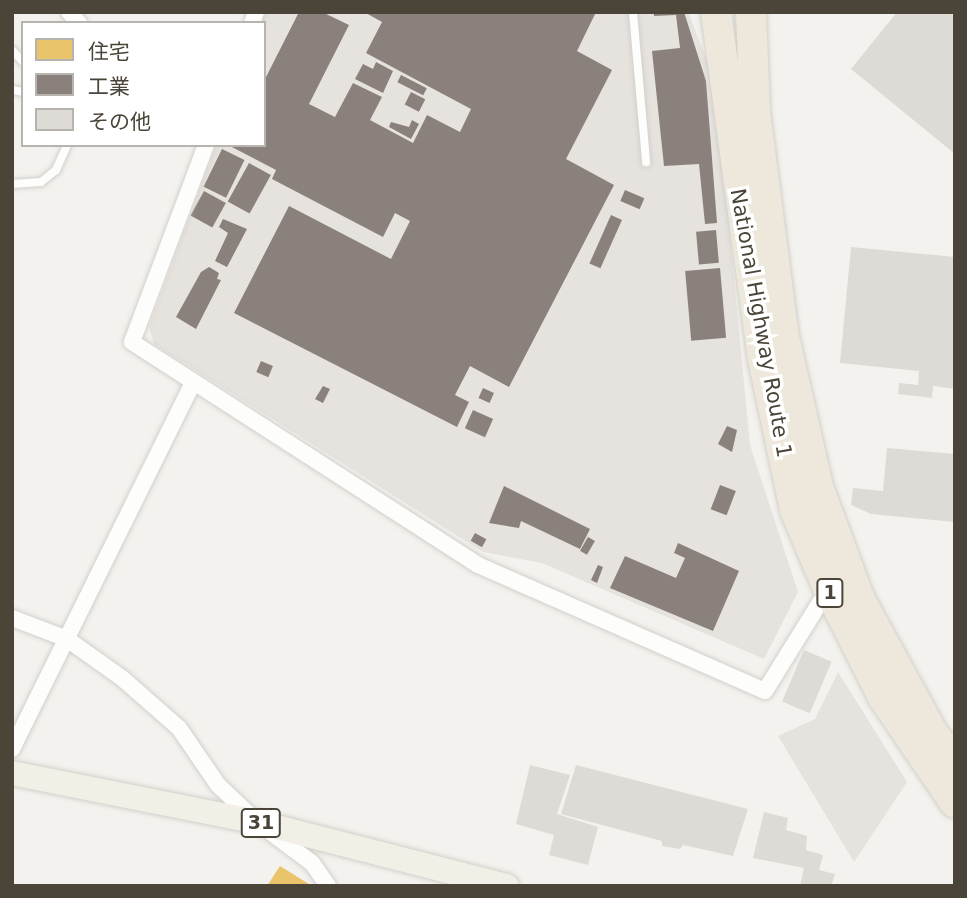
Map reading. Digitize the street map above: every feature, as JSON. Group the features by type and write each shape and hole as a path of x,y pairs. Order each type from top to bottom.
{"highway":[{"name":"National Highway Route 1","path":"716,12 763,359 795,510 828,588 883,697 955,803"},
{"name":"National Highway Route 1","path":"751,12 755,112 784,337 818,487 860,600 934,735 955,762"}],"main road":[{"name":"31","path":"12,774 257,822 508,886"}],"street":[{"path":"205,147 132,342 192,385 478,565 765,691 828,588 849,567"},
{"path":"12,749 192,385"},
{"path":"12,618 67,639 123,678 179,728 218,785 257,822 312,863 328,886"}],"lane":[{"path":"634,12 646,162"},
{"path":"12,184 41,182 56,170 66,147"}],"shaded area":[{"path":"265,12 688,12 715,81 750,445 798,592 764,659 542,563 483,552 154,344 149,327 215,147 266,147 266,21 262,21"},
{"path":"838,672 907,782 854,862 778,736 815,719"}],"building: 住宅":[{"path":"280,866 312,886 267,886"}],"building: 工業":[{"path":"299,12 322,12 349,25 309,104 335,117 353,83 382,97 370,120 413,143 427,115 460,132 471,109 366,53 382,22 364,12 596,12 577,51 612,70 566,159 614,185 509,387 470,366 455,395 469,402 457,427 234,313 289,206 391,259 410,221 395,213 383,237 272,179 276,170 232,147 266,147 266,77"},
{"path":"654,12 684,12 706,81 717,223 705,224 699,164 664,166 652,51 680,48 676,15 654,16"},
{"path":"376,62 393,71 383,93 355,79 363,64 373,69"},
{"path":"401,75 427,88 423,95 397,82"},
{"path":"411,92 425,99 419,112 405,104"},
{"path":"412,120 419,124 411,139 389,127 391,122 409,127"},
{"path":"222,149 244,160 226,198 204,187"},
{"path":"249,163 271,175 250,214 228,201"},
{"path":"625,190 644,198 640,209 620,201"},
{"path":"204,191 226,203 212,228 190,215"},
{"path":"611,215 622,220 600,268 589,263"},
{"path":"223,219 247,229 227,267 215,261 228,233 219,227"},
{"path":"716,230 719,263 699,265 696,232"},
{"path":"209,267 219,273 217,279 221,280 196,329 176,317 201,272"},
{"path":"720,268 726,338 691,341 685,271"},
{"path":"261,361 273,366 268,377 256,372"},
{"path":"323,386 330,389 323,403 315,399"},
{"path":"483,388 494,393 489,403 479,398"},
{"path":"473,410 493,419 485,437 465,428"},
{"path":"727,426 737,430 732,452 718,444"},
{"path":"720,485 736,491 727,515 711,509"},
{"path":"504,486 590,529 580,549 521,521 519,528 489,523"},
{"path":"475,533 486,539 482,547 471,541"},
{"path":"588,537 595,541 587,555 580,551"},
{"path":"678,543 739,571 713,631 610,588 625,556 676,578 685,558 674,553"},
{"path":"598,565 603,567 597,583 591,580"}],"building: その他":[{"path":"897,12 949,12 955,17 955,154 851,69"},
{"path":"851,247 955,257 955,389 933,386 932,398 898,394 899,383 918,385 919,371 840,363"},
{"path":"887,448 955,454 955,522 871,514 851,505 853,488 883,491"},
{"path":"804,650 832,662 810,713 782,702"},
{"path":"530,765 570,775 557,814 598,827 588,865 549,855 554,835 516,824"},
{"path":"576,765 748,809 733,856 683,845 680,849 662,846 662,841 561,814"},
{"path":"764,812 788,818 786,830 807,836 806,850 823,855 819,870 835,874 831,886 800,886 804,868 753,858"}]}
